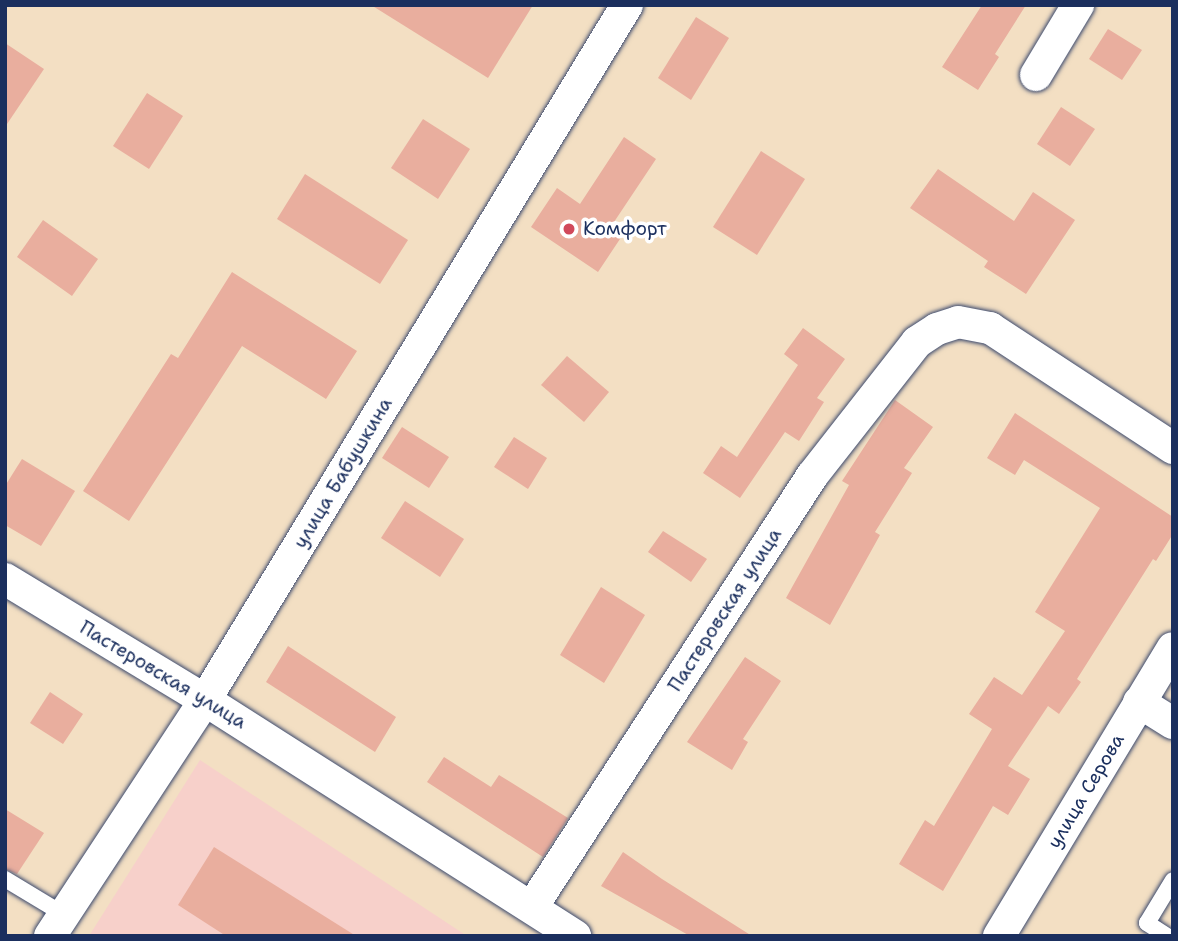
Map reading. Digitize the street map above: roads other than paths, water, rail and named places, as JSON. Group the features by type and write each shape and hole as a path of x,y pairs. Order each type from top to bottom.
{"street":[{"name":"улица Бабушкина","path":"57,925 205,700 627,5"},
{"path":"1036,75 1078,5"},
{"name":"Пастеровская улица","path":"532,907 812,476 916,342 937,329 958,322 990,328 1173,448"},
{"name":"Пастеровская улица","path":"5,579 205,700 575,936"},
{"name":"улица Серова","path":"999,936 1173,648"},
{"path":"1139,702 1173,723"}],"lane":[{"path":"5,879 57,925"},
{"path":"1167,936 1147,923 1173,880"}],"place":[{"name":"Комфорт","path":"569,229"}]}
